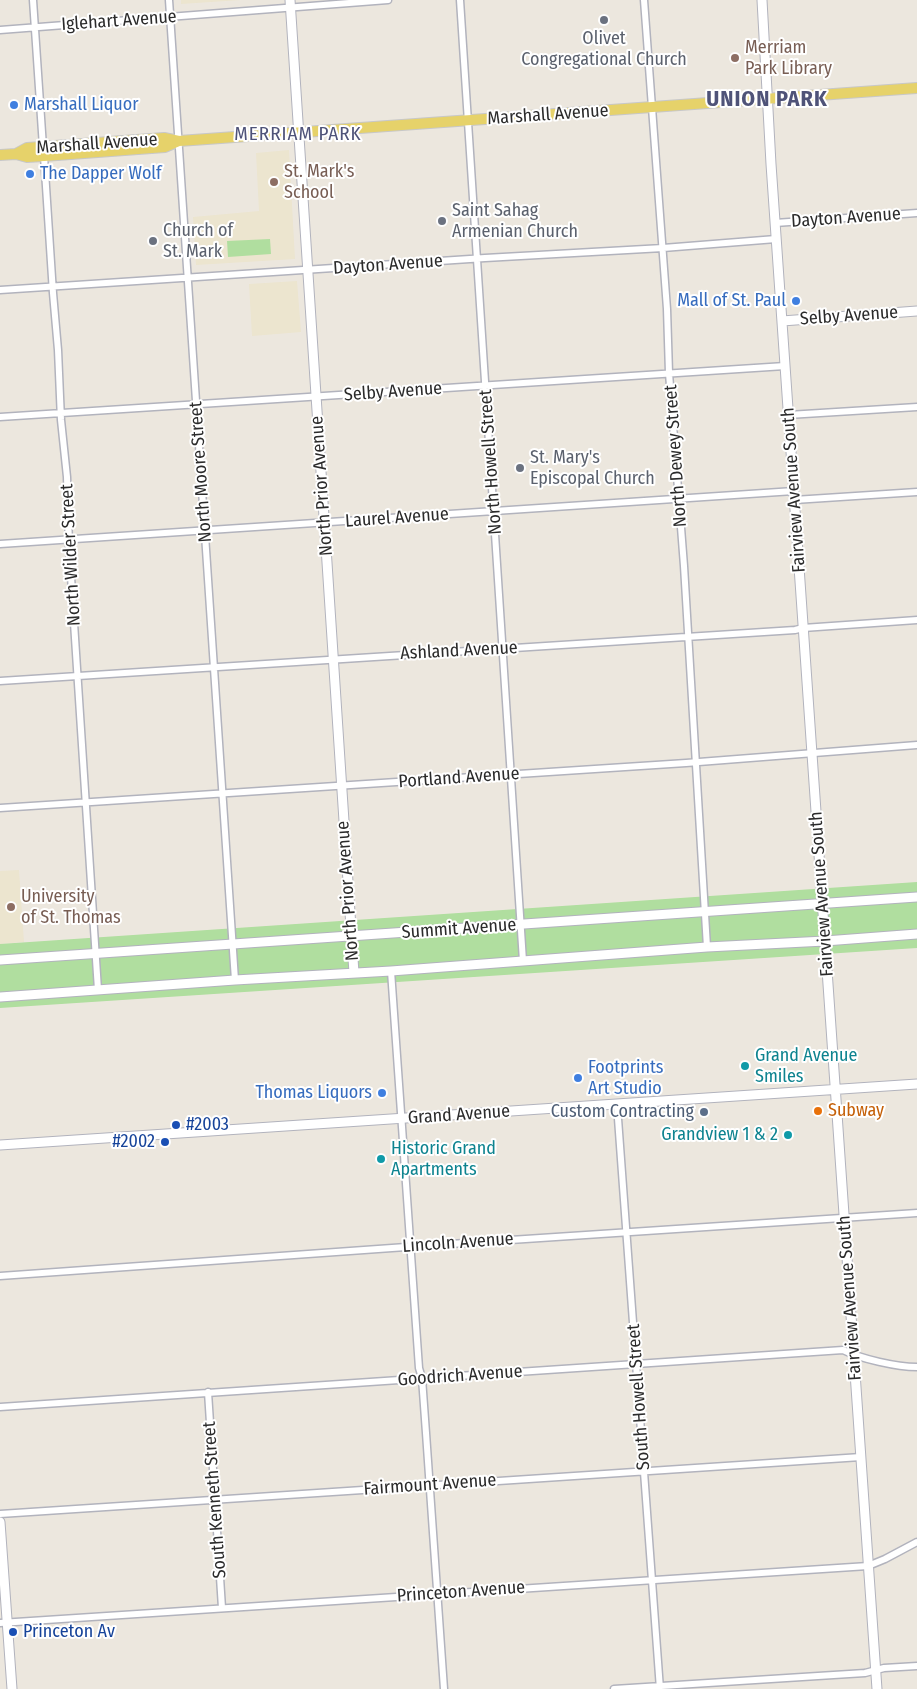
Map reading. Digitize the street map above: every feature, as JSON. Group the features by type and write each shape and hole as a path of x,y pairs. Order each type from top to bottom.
{"main road":[{"name":"Marshall Avenue","path":"0,155 16,154 27,148 43,152 164,138 179,141 917,88"}],"street":[{"name":"North Wilder Street","path":"33,0 58,350 60,413 67,477 69,539 98,990"},
{"name":"North Moore Street","path":"169,0 235,980"},
{"name":"Iglehart Avenue","path":"0,30 170,18 290,4 388,0"},
{"name":"North Howell Street","path":"460,0 521,925"},
{"name":"North Dewey Street","path":"644,0 663,248 669,374 679,499 707,947"},
{"name":"Fairview Avenue South","path":"762,0 776,239 877,1689"},
{"name":"North Prior Avenue","path":"290,4 354,973"},
{"name":"Dayton Avenue","path":"775,223 917,213"},
{"name":"Dayton Avenue","path":"0,290 478,258 663,248 776,239"},
{"name":"Selby Avenue","path":"782,321 917,311"},
{"name":"Selby Avenue","path":"0,417 785,366"},
{"path":"788,415 917,407"},
{"name":"Laurel Avenue","path":"0,544 679,499 917,492"},
{"name":"Ashland Avenue","path":"0,681 795,630 917,620"},
{"name":"Portland Avenue","path":"0,808 695,762 917,745"},
{"name":"Summit Avenue","path":"0,960 917,897"},
{"path":"521,925 523,961"},
{"name":"Summit Avenue","path":"0,997 917,934"},
{"path":"392,971 410,1246 419,1368 422,1378 444,1689"},
{"name":"Grand Avenue","path":"0,1145 917,1084"},
{"name":"South Howell Street","path":"617,1105 660,1688"},
{"name":"Lincoln Avenue","path":"0,1276 410,1246 917,1213"},
{"name":"Goodrich Avenue","path":"0,1407 843,1350 854,1355 917,1367"},
{"name":"South Kenneth Street","path":"208,1392 222,1608"},
{"name":"Fairmount Avenue","path":"0,1514 860,1457"},
{"path":"0,1522 4,1623 12,1689"},
{"name":"Princeton Avenue","path":"4,1623 868,1566 917,1542"},
{"path":"614,1689 660,1688 865,1673 884,1668 917,1666"}],"shaded area":[{"path":"181,0 241,0 181,4"},
{"name":"St. Mark's School","path":"289,150 295,259 196,265 193,217 259,211 256,153"},
{"path":"297,281 301,332 252,336 249,284"},
{"name":"University of St. Thomas","path":"19,870 24,942 0,944 0,871"}],"green space":[{"path":"270,239 271,254 228,257 227,241"},
{"path":"917,882 917,948 0,1008 0,944"}],"place":[{"name":"Olivet Congregational Church","path":"604,20"},
{"name":"Merriam Park Library","path":"735,58"},
{"name":"Marshall Liquor","path":"14,105"},
{"name":"The Dapper Wolf","path":"30,174"},
{"name":"St. Mark's School","path":"274,182"},
{"name":"Saint Sahag Armenian Church","path":"442,221"},
{"name":"Church of St. Mark","path":"153,241"},
{"name":"Mall of St. Paul","path":"796,301"},
{"name":"St. Mary's Episcopal Church","path":"520,468"},
{"name":"University of St. Thomas","path":"11,907"},
{"name":"Grand Avenue Smiles","path":"745,1066"},
{"name":"Footprints Art Studio","path":"578,1078"},
{"name":"Thomas Liquors","path":"382,1093"},
{"name":"Subway","path":"818,1111"},
{"name":"Custom Contracting","path":"704,1112"},
{"name":"#2003","path":"176,1125"},
{"name":"Grandview 1 & 2","path":"788,1135"},
{"name":"#2002","path":"165,1142"},
{"name":"Historic Grand Apartments","path":"381,1159"},
{"name":"Princeton Av","path":"13,1632"}],"district":[{"name":"UNION PARK","path":"767,100"},
{"name":"MERRIAM PARK","path":"298,135"}]}
